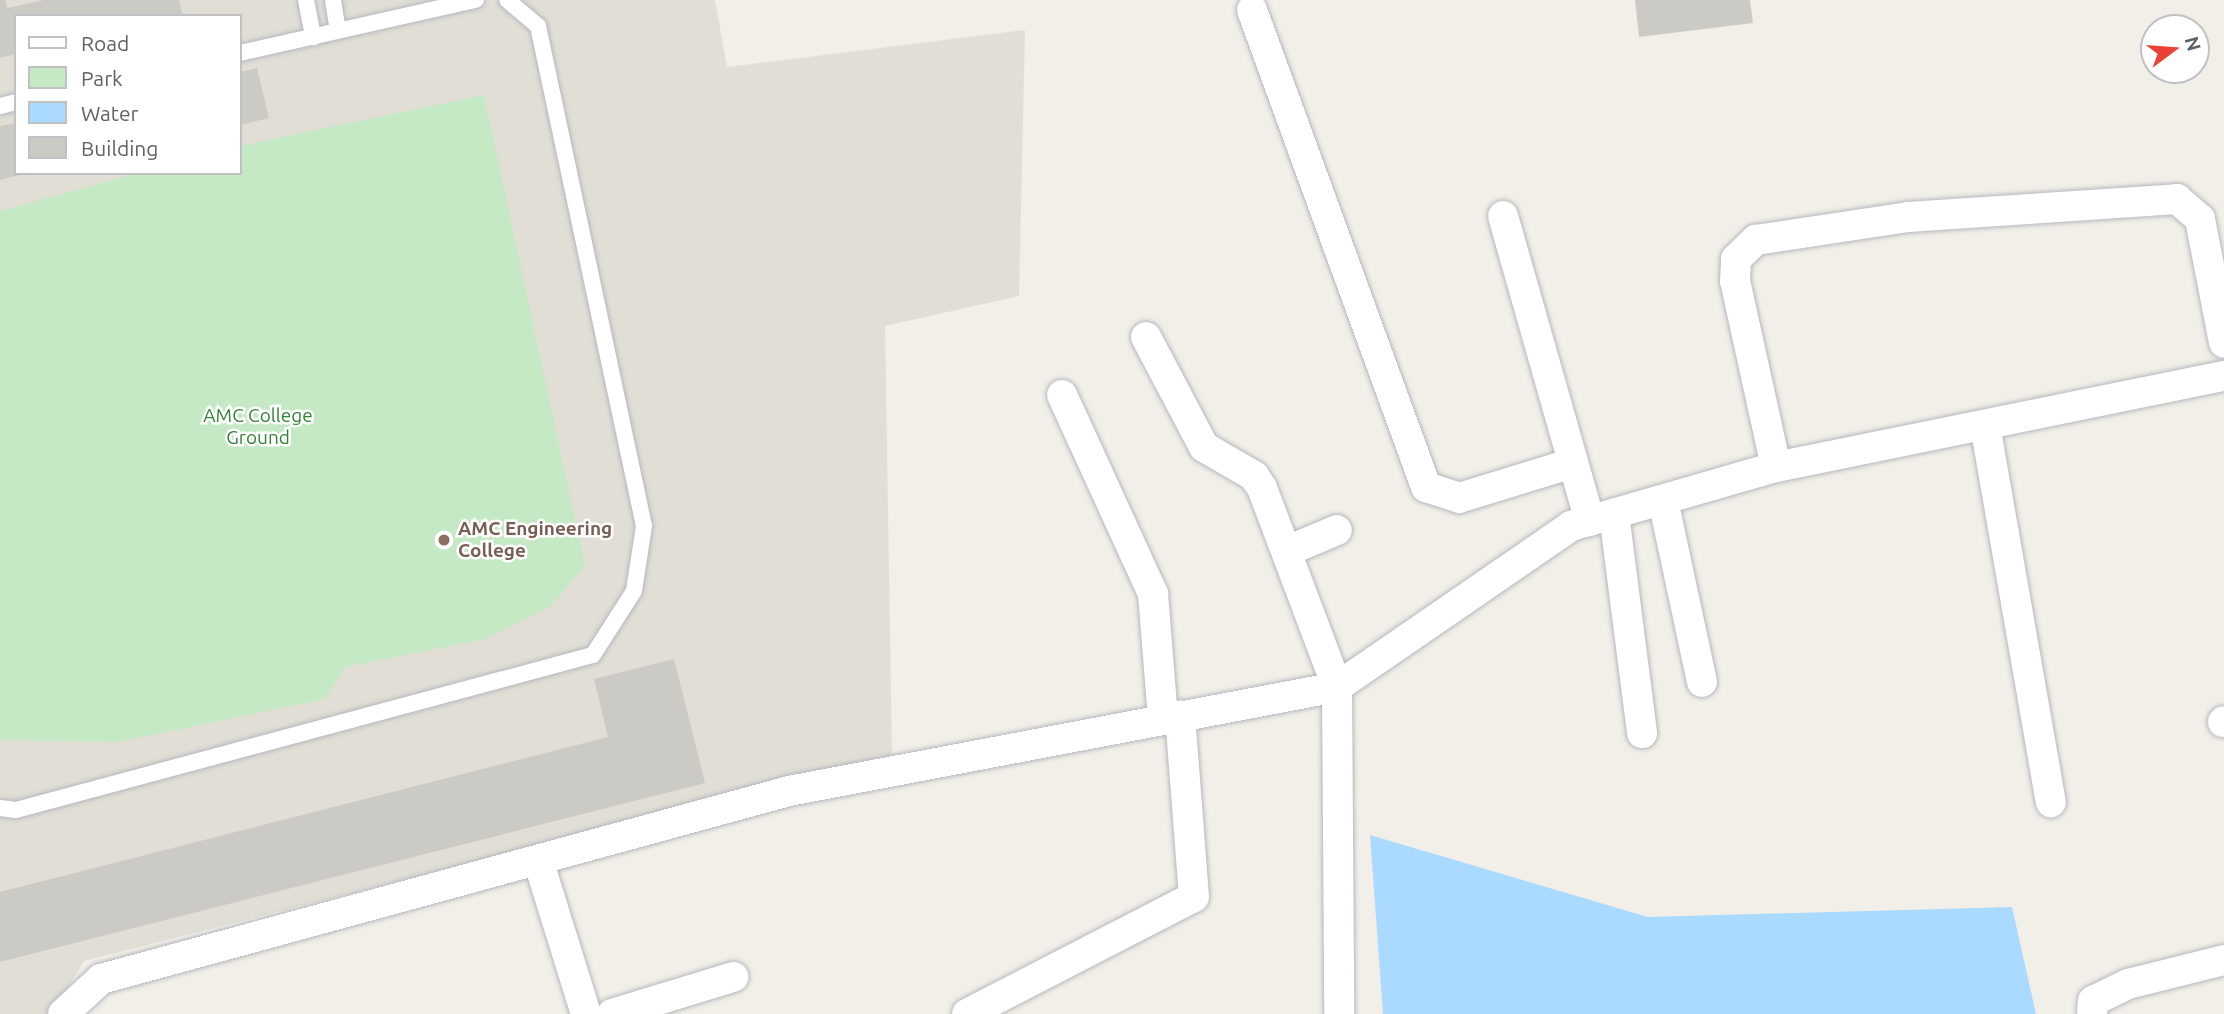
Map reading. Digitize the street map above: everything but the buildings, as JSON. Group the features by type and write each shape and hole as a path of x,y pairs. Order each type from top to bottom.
{"street":[{"path":"1252,10 1426,487 1459,498 1573,463"},
{"path":"1776,467 1735,281 1736,258 1756,240 1908,217 2178,199 2200,219 2224,343"},
{"path":"1503,216 1573,463 1602,517 1642,733"},
{"path":"1146,337 1204,447 1254,476 1262,488 1337,687 1339,1014"},
{"path":"63,1014 101,979 539,863 789,791 1337,687 1571,526 1776,467 2224,376"},
{"path":"968,1014 1194,897 1172,717 1153,594 1062,395"},
{"path":"1985,425 2051,802"},
{"path":"1663,500 1702,682"},
{"path":"1287,551 1337,530"},
{"path":"539,863 586,1014"},
{"path":"2092,1014 2093,1001 2128,984 2224,960"},
{"path":"612,1014 733,977"}],"lane":[{"path":"306,0 313,37"},
{"path":"333,0 338,31"},
{"path":"242,53 475,0"},
{"path":"0,808 16,810 593,655 634,591 644,526 538,26 507,0"}],"shaded area":[{"name":"AMC Engineering College","path":"0,0 715,0 727,67 1025,30 1019,296 885,326 892,755 84,961 52,1014 0,1014"}],"green space":[{"name":"AMC College Ground","path":"484,95 585,566 550,607 485,639 345,667 325,699 118,742 0,740 0,211 132,175 242,175 242,146"}],"water":[{"path":"1370,835 1648,917 2012,907 2036,1014 1383,1014"}],"place":[{"name":"AMC Engineering College","path":"444,540"}]}
